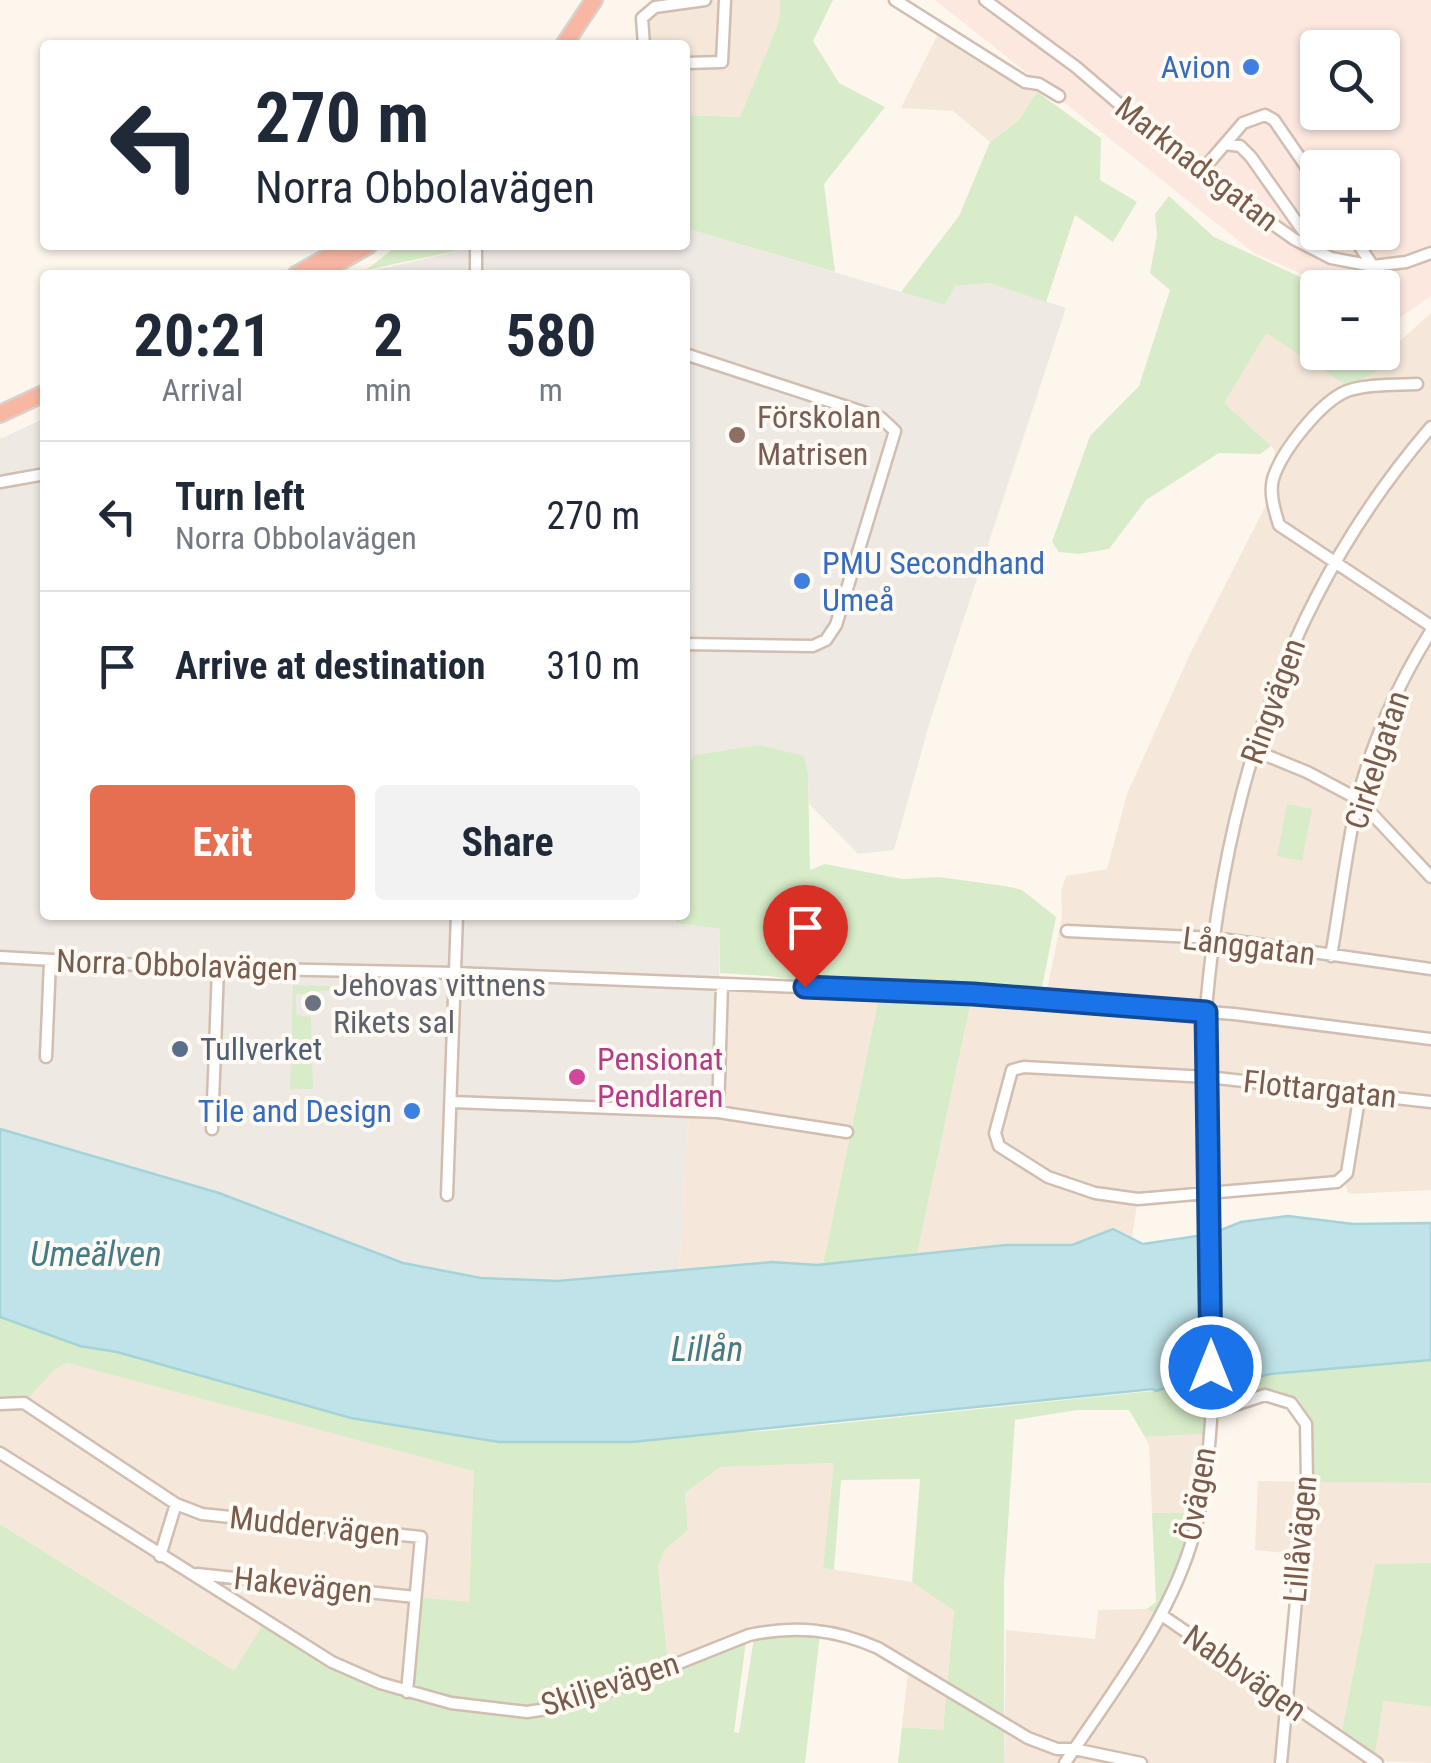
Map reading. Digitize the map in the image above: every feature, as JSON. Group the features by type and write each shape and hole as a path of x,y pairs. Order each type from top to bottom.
{"highway":[{"path":"567,40 594,0"},
{"path":"579,40 606,0"},
{"path":"305,270 339,250"},
{"path":"326,270 360,250"},
{"path":"0,414 40,395"},
{"path":"0,425 40,406"}],"street":[{"path":"644,40 642,18 654,7 705,0"},
{"path":"690,63 722,62 725,0"},
{"path":"895,0 1025,82 1038,84 1058,96"},
{"name":"Marknadsgatan","path":"985,0 1076,68 1200,174 1317,251 1331,258 1373,266 1406,262 1431,253"},
{"path":"1200,174 1242,123 1265,115 1274,120 1300,158"},
{"path":"1224,144 1233,143 1251,157 1317,251"},
{"path":"1362,250 1373,266"},
{"path":"690,356 881,418 895,432 836,625 826,640 813,646 690,644"},
{"path":"1417,384 1365,388 1338,397 1314,416 1280,464 1272,482 1273,503 1280,525 1431,628"},
{"name":"Ringvägen","path":"1206,1012 1224,871 1262,719 1308,610 1394,470 1431,427"},
{"path":"0,482 40,475"},
{"name":"Cirkelgatan","path":"1331,956 1358,800 1390,709 1431,628"},
{"path":"1253,750 1307,772 1358,800 1431,877"},
{"path":"448,1195 457,920"},
{"name":"Långgatan","path":"1067,931 1215,938 1431,969"},
{"name":"Norra Obbolavägen","path":"0,957 973,994 1206,1012 1431,1039"},
{"path":"46,1057 50,961"},
{"path":"212,1129 218,968"},
{"path":"718,1112 722,986"},
{"name":"Övägen","path":"1064,1763 1163,1616 1183,1570 1199,1514 1211,1400 1206,1012"},
{"name":"Flottargatan","path":"1208,1192 1138,1198 1095,1194 1048,1177 999,1146 995,1133 1012,1070 1024,1067 1208,1076 1431,1102"},
{"path":"1208,1192 1343,1180 1348,1173 1360,1093"},
{"path":"452,1102 718,1112 847,1132"},
{"name":"Lillåvägen","path":"1210,1413 1265,1395 1291,1404 1306,1424 1308,1482 1281,1763"},
{"name":"Muddervägen","path":"0,1404 24,1403 176,1504 202,1514 421,1537 406,1692"},
{"name":"Skiljevägen","path":"0,1452 332,1662 406,1692 451,1704 527,1712 547,1709 591,1698 749,1635 772,1630 818,1630 856,1638 878,1648 1028,1738 1057,1749 1074,1749"},
{"path":"160,1556 176,1504"},
{"name":"Hakevägen","path":"192,1574 415,1597"},
{"name":"Nabbvägen","path":"1163,1616 1377,1763"},
{"path":"1074,1749 1140,1763"}],"shaded area":[{"path":"705,0 780,0 779,21 740,117 690,115 690,40 638,40 642,18 655,7"},
{"path":"935,0 1431,0 1431,296 1400,318 1400,270 1300,270 1300,273 1254,253"},
{"path":"939,32 1037,92 1019,120 990,142 953,111 901,108"},
{"path":"690,229 945,305 955,286 989,283 1066,308 931,718 894,850 858,854 809,804 808,775 759,745 694,755 690,762 690,270 376,270 462,250 690,250"},
{"path":"1431,313 1431,1190 1349,1194 1343,1180 1138,1199 1132,1238 1113,1229 1072,1245 1006,1245 917,1254 973,994 1045,999 1066,876 1107,869 1127,794 1190,654 1267,503 1275,450 1223,403 1266,332 1300,355 1300,370 1323,370 1349,387 1368,370 1400,370 1400,341"},
{"path":"40,420 40,920 676,920 720,929 718,1112 689,1111 679,1271 558,1281 481,1278 403,1263 219,1193 0,1129 0,439"},
{"path":"726,989 880,991 823,1264 679,1271 689,1111"},
{"path":"67,1363 475,1471 469,1602 407,1692 234,1672 0,1524 0,1404 24,1403 54,1370"},
{"path":"1203,1434 1193,1513 1152,1513 1149,1445 1145,1437"},
{"path":"835,1463 823,1568 912,1582 954,1611 943,1730 902,1727 909,1661 857,1634 834,1628 771,1627 668,1662 658,1568 665,1550 688,1530 685,1493 720,1467"},
{"path":"1258,1481 1431,1483 1431,1563 1375,1565 1340,1739 1366,1756 1364,1763 1004,1763 1006,1630 1095,1639 1098,1610 1147,1609 1283,1705 1303,1555 1255,1550"},
{"path":"1382,1701 1431,1707 1431,1763 1374,1761"}],"green space":[{"path":"780,0 833,0 813,41 839,83 885,107 824,184 835,272 690,229 690,115 740,117 779,21"},
{"path":"1037,92 1101,138 1100,180 1137,202 1113,242 1075,215 1046,302 989,283 955,286 945,305 901,292 959,216 990,142 1019,120"},
{"path":"1169,196 1214,237 1300,277 1300,355 1266,333 1224,403 1271,446 1260,454 1219,453 1146,500 1109,549 1079,554 1059,552 1052,542 1090,436 1139,386 1170,290 1150,273 1157,235 1155,214"},
{"path":"392,250 460,250 366,270"},
{"path":"1323,370 1379,370 1349,387"},
{"path":"759,745 804,756 810,870 825,864 902,879 939,877 1005,886 1022,890 1056,917 1041,992 974,988 917,1254 823,1264 880,992 720,973 720,929 676,923 690,920 690,762 694,755"},
{"path":"1287,804 1312,809 1302,861 1277,856"},
{"path":"293,985 331,986 331,990 319,994 296,994 296,1015 311,1017 313,1089 290,1089"},
{"path":"0,1317 80,1346 117,1352 350,1418 499,1442 764,1431 1163,1390 1192,1374 1206,1377 1203,1434 1145,1437 1129,1410 1077,1410 1015,1420 1004,1584 1004,1763 898,1763 902,1727 943,1730 954,1611 912,1582 920,1479 841,1480 834,1570 823,1568 834,1463 720,1467 685,1493 688,1530 665,1550 658,1567 668,1662 746,1641 734,1732 739,1733 754,1638 820,1634 805,1763 0,1763 0,1524 234,1671 266,1620 332,1662 406,1692 415,1597 469,1602 474,1471 67,1363 54,1370 24,1403 0,1404"},
{"path":"1431,1360 1431,1483 1307,1482 1306,1424 1291,1403 1265,1395 1210,1413 1215,1378 1250,1374 1254,1378"},
{"path":"1152,1513 1193,1513 1178,1569 1158,1616 1147,1609 1156,1602"},
{"path":"1431,1563 1431,1707 1383,1701 1374,1761 1377,1763 1364,1763 1366,1756 1340,1740 1375,1564"}],"water":[{"name":"Umeälven","path":"0,1129 219,1193 403,1263 481,1278 558,1281 772,1262 817,1265 1006,1245 1072,1245 1113,1229 1143,1244 1211,1234 1241,1222 1288,1216 1353,1224 1431,1223 1431,1360 1254,1378 1250,1374 1240,1379 1192,1374 1183,1382 1156,1391 632,1442 499,1442 351,1418 117,1352 80,1346 0,1317"}],"place":[{"name":"Avion","path":"1251,67"},
{"name":"Förskolan Matrisen","path":"737,435"},
{"name":"PMU Secondhand Umeå","path":"802,581"},
{"name":"Jehovas vittnens Rikets sal","path":"313,1003"},
{"name":"Tullverket","path":"180,1049"},
{"name":"Pensionat Pendlaren","path":"577,1077"},
{"name":"Tile and Design","path":"412,1111"}],"route":[{"path":"805,987 973,994 1206,1012 1211,1367"}],"water label":[{"name":"Lillån","path":"707,1349"}]}
